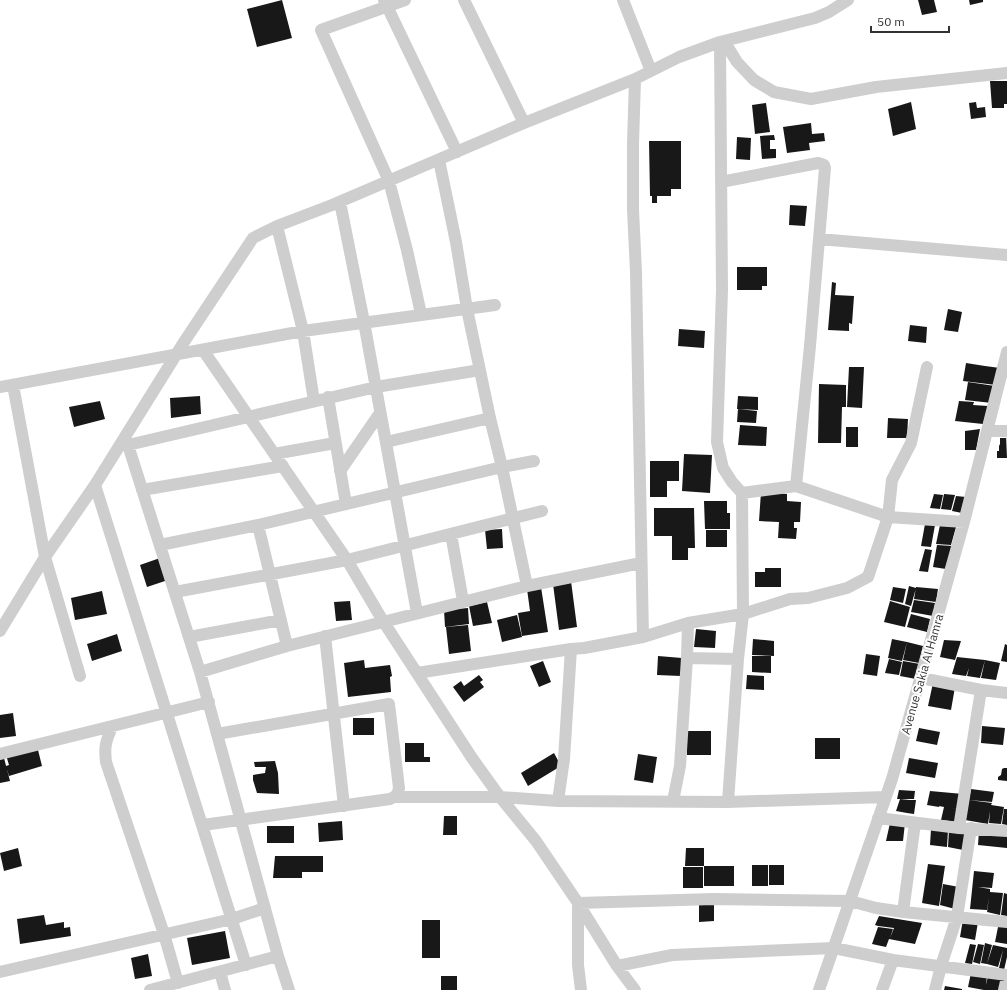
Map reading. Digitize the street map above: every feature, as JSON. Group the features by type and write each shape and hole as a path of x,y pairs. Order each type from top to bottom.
{"street":[{"path":"405,0 385,3 320,30 389,181 407,250 421,314"},
{"path":"464,0 524,123"},
{"path":"623,0 651,71"},
{"path":"0,631 44,557 126,441 176,355 253,238 277,226 340,202 524,123 635,79 679,57 722,42 815,18 848,0"},
{"path":"385,3 457,152"},
{"path":"722,42 737,62 754,80 774,92 811,99 876,87 1007,73"},
{"path":"722,42 722,290 716,442 723,468 732,482 742,493 743,614 738,659 728,802"},
{"path":"635,79 633,194 636,272 643,637"},
{"path":"439,160 456,242 467,308 502,467 526,586"},
{"path":"721,182 821,163 824,165 825,173 810,346 796,486"},
{"path":"340,202 364,322 417,613"},
{"path":"277,226 303,331 314,401"},
{"path":"819,239 1007,255"},
{"path":"0,387 303,331 495,304"},
{"path":"203,350 347,560 383,622 472,758 500,797 536,842 578,903 617,966 635,990"},
{"name":"Avenue Sakia Al Hamra","path":"819,990 886,797 964,522 1007,352"},
{"path":"417,673 584,648 643,637 688,623 743,614 790,599 808,598 847,588 868,577 888,517 892,480 911,443 927,367"},
{"path":"126,441 248,416 376,387 480,370"},
{"path":"13,385 44,557 80,676"},
{"path":"328,397 346,504"},
{"path":"340,471 380,413"},
{"path":"386,442 490,418"},
{"path":"987,431 1007,431"},
{"path":"126,441 209,702 278,956 289,990"},
{"path":"274,454 335,443"},
{"path":"160,545 258,525 502,467 534,461"},
{"path":"142,490 283,466"},
{"path":"95,485 246,965"},
{"path":"742,493 796,486 888,517 964,522"},
{"path":"175,592 347,560 542,511"},
{"path":"258,525 287,646"},
{"path":"451,534 463,601"},
{"path":"200,672 287,646 463,601 526,586 641,563"},
{"path":"189,638 281,620"},
{"path":"673,801 680,766 688,623"},
{"path":"325,636 344,806"},
{"path":"558,801 564,759 571,649"},
{"path":"687,658 738,659"},
{"path":"921,678 981,690 1007,693"},
{"path":"935,990 957,917 965,828 981,690"},
{"path":"0,754 209,702"},
{"path":"217,734 389,704 399,788 398,794 395,797"},
{"path":"112,727 106,741 106,762 164,934 186,984"},
{"path":"202,825 344,806 395,797 500,797 558,801 728,802 886,797"},
{"path":"878,818 915,823 1007,831"},
{"path":"903,912 915,823"},
{"path":"578,903 714,899 850,901 876,908 903,912 1007,922"},
{"path":"578,903 578,965 581,990"},
{"path":"0,972 232,919 265,908"},
{"path":"617,966 672,955 834,948 893,960 1007,976 1004,990"},
{"path":"150,990 186,984 220,972 278,956"},
{"path":"882,990 893,960"},
{"path":"220,972 225,990"}],"building":[{"path":"282,0 292,38 257,47 247,9"},
{"path":"918,0 934,0 937,12 922,15"},
{"path":"969,0 983,0 983,2 970,5"},
{"path":"990,81 1007,81 1007,104 1004,104 1004,108 992,108"},
{"path":"911,102 916,129 893,136 888,109"},
{"path":"976,102 977,108 985,107 986,117 971,119 969,103"},
{"path":"766,103 770,132 755,134 752,105"},
{"path":"811,123 812,134 824,133 825,141 809,143 810,150 787,153 783,127"},
{"path":"774,135 775,140 770,140 770,149 776,149 776,158 762,159 760,136"},
{"path":"737,137 751,138 750,160 736,159"},
{"path":"649,141 681,141 681,189 671,189 671,196 657,196 657,203 652,203 652,196 650,196"},
{"path":"790,205 807,206 805,226 789,225"},
{"path":"737,267 767,267 767,286 762,286 762,290 737,290"},
{"path":"832,282 836,283 835,295 854,296 852,324 849,323 849,331 828,330"},
{"path":"948,309 962,312 958,332 944,330"},
{"path":"910,325 927,327 926,343 908,341"},
{"path":"679,329 705,331 704,348 678,346"},
{"path":"966,363 1000,368 996,385 963,381"},
{"path":"849,367 864,367 862,408 847,407"},
{"path":"968,382 995,386 992,403 965,400"},
{"path":"819,384 846,385 846,407 842,407 841,443 818,443"},
{"path":"200,396 201,414 171,418 170,398"},
{"path":"738,396 758,397 758,410 737,409"},
{"path":"100,401 105,419 74,427 69,407"},
{"path":"959,401 974,402 973,405 988,406 983,424 955,421"},
{"path":"738,409 757,411 756,423 737,422"},
{"path":"888,418 908,419 907,438 887,438"},
{"path":"740,425 767,427 766,446 738,445"},
{"path":"846,427 858,427 858,447 846,447"},
{"path":"980,429 976,450 965,450 965,431"},
{"path":"1006,435 1007,458 997,458 1000,438 1006,438"},
{"path":"684,454 712,455 710,493 682,491"},
{"path":"650,461 679,461 679,481 667,481 667,497 650,497"},
{"path":"761,492 787,494 787,501 801,502 800,522 794,522 794,528 797,528 796,539 778,538 779,522 759,521"},
{"path":"934,494 943,495 940,509 930,508"},
{"path":"944,494 955,495 951,510 941,509"},
{"path":"956,496 966,497 962,513 952,511"},
{"path":"704,501 727,501 727,513 730,513 730,529 705,529"},
{"path":"654,508 694,508 695,548 688,548 688,560 672,560 672,536 654,536"},
{"path":"925,524 935,525 931,547 921,546"},
{"path":"940,525 956,527 951,545 936,544"},
{"path":"502,529 503,548 487,549 485,530"},
{"path":"706,530 727,530 727,547 706,547"},
{"path":"937,545 953,546 946,569 933,567"},
{"path":"925,549 932,550 928,572 919,571"},
{"path":"160,558 168,580 147,587 140,565"},
{"path":"765,568 781,568 781,587 755,587 755,572 765,572"},
{"path":"571,581 577,627 559,630 553,584"},
{"path":"909,586 916,588 911,606 905,604"},
{"path":"541,587 548,632 522,636 518,613 530,611 527,589"},
{"path":"893,587 906,589 903,603 890,600"},
{"path":"916,587 938,589 936,602 914,599"},
{"path":"102,591 107,614 75,620 71,598"},
{"path":"914,600 935,603 933,616 911,612"},
{"path":"350,601 352,620 336,621 334,602"},
{"path":"890,601 910,607 905,627 884,622"},
{"path":"487,602 492,623 473,626 469,606"},
{"path":"468,608 469,624 445,627 444,610"},
{"path":"911,614 930,619 927,632 907,627"},
{"path":"517,615 522,637 502,642 497,620"},
{"path":"468,625 471,651 449,654 446,627"},
{"path":"696,629 716,631 715,648 694,647"},
{"path":"117,634 122,651 92,661 87,644"},
{"path":"753,639 774,641 774,656 752,655"},
{"path":"892,639 907,642 902,661 888,658"},
{"path":"944,640 961,641 955,660 940,657"},
{"path":"907,642 923,646 919,663 903,660"},
{"path":"1005,644 1007,645 1007,662 1001,661"},
{"path":"866,654 880,656 877,676 863,674"},
{"path":"658,656 682,658 681,676 657,675"},
{"path":"752,656 771,656 771,673 752,672"},
{"path":"957,657 985,660 980,678 967,676 969,668 966,676 952,674"},
{"path":"889,659 902,662 899,675 885,673"},
{"path":"364,660 365,668 390,665 392,676 390,677 391,692 348,697 344,663"},
{"path":"985,660 1000,663 996,680 981,678"},
{"path":"543,661 551,682 539,687 530,666"},
{"path":"903,661 920,664 916,679 900,676"},
{"path":"479,675 483,680 480,682 484,687 464,702 453,687 461,681 464,686"},
{"path":"747,675 764,676 764,690 746,689"},
{"path":"933,683 955,687 951,710 928,706"},
{"path":"13,713 16,736 0,738 0,715"},
{"path":"353,718 374,718 374,735 353,735"},
{"path":"982,726 1005,728 1003,745 981,743"},
{"path":"919,728 940,732 937,745 916,741"},
{"path":"687,731 711,731 711,755 687,755"},
{"path":"815,738 840,738 840,759 815,759"},
{"path":"405,743 424,743 424,757 430,757 430,762 405,762"},
{"path":"37,746 42,766 9,776 6,766 9,765 6,755"},
{"path":"554,753 561,766 528,786 521,773"},
{"path":"638,754 657,757 653,783 634,780"},
{"path":"4,758 10,781 0,783 0,759"},
{"path":"909,758 938,763 935,778 906,773"},
{"path":"275,761 278,773 279,794 257,793 253,775 265,773 266,767 255,767 254,762"},
{"path":"1007,768 1007,781 998,780 1002,769"},
{"path":"971,789 994,792 992,802 969,800"},
{"path":"899,790 915,791 914,799 897,799"},
{"path":"930,791 963,794 960,809 950,808 959,809 957,822 941,820 944,807 927,805"},
{"path":"900,799 910,800 907,813 896,811"},
{"path":"910,800 916,800 914,814 907,813"},
{"path":"969,800 992,803 991,805 1004,807 1001,824 989,823 990,811 988,824 965,820"},
{"path":"1004,809 1007,809 1007,825 1002,824"},
{"path":"444,816 457,816 457,835 443,835"},
{"path":"342,821 343,840 319,842 318,823"},
{"path":"890,823 905,823 903,841 886,841"},
{"path":"267,826 294,826 294,843 267,843"},
{"path":"931,829 948,830 947,847 930,845"},
{"path":"949,830 965,832 963,850 948,847"},
{"path":"979,831 1007,833 1007,848 978,845"},
{"path":"18,848 22,866 4,871 0,853"},
{"path":"686,848 704,848 704,866 685,866"},
{"path":"275,856 323,856 323,872 302,872 302,878 273,878"},
{"path":"928,864 945,866 939,906 922,903"},
{"path":"752,865 768,865 768,886 752,886"},
{"path":"769,865 784,865 784,885 769,885"},
{"path":"704,866 734,866 734,886 704,886"},
{"path":"683,867 703,867 703,888 683,888"},
{"path":"974,871 994,873 992,888 978,887 990,889 990,892 1003,893 1000,915 987,912 989,897 987,910 970,909"},
{"path":"943,884 959,887 955,909 940,905"},
{"path":"1004,893 1007,894 1007,916 1001,915"},
{"path":"699,903 714,903 714,921 699,922"},
{"path":"44,915 46,925 64,922 64,928 70,927 71,936 20,944 17,919"},
{"path":"879,916 922,923 915,944 889,939 886,947 872,944 878,927 893,929 890,938 894,928 875,925"},
{"path":"963,919 978,922 975,940 960,937"},
{"path":"422,920 440,920 440,958 422,958"},
{"path":"999,922 1007,924 1007,944 995,942"},
{"path":"225,931 230,958 192,965 187,938"},
{"path":"985,943 992,945 987,964 981,963"},
{"path":"970,944 976,945 972,964 965,963"},
{"path":"978,944 984,945 980,964 973,962"},
{"path":"993,945 1007,948 1007,957 1004,970 999,968 1003,950 998,967 987,964"},
{"path":"148,954 152,976 135,979 131,958"},
{"path":"971,973 987,976 986,985 988,976 1005,978 1002,990 984,990 968,987"},
{"path":"441,976 457,976 457,990 441,990"},
{"path":"945,986 962,989 962,990 944,990"}]}
